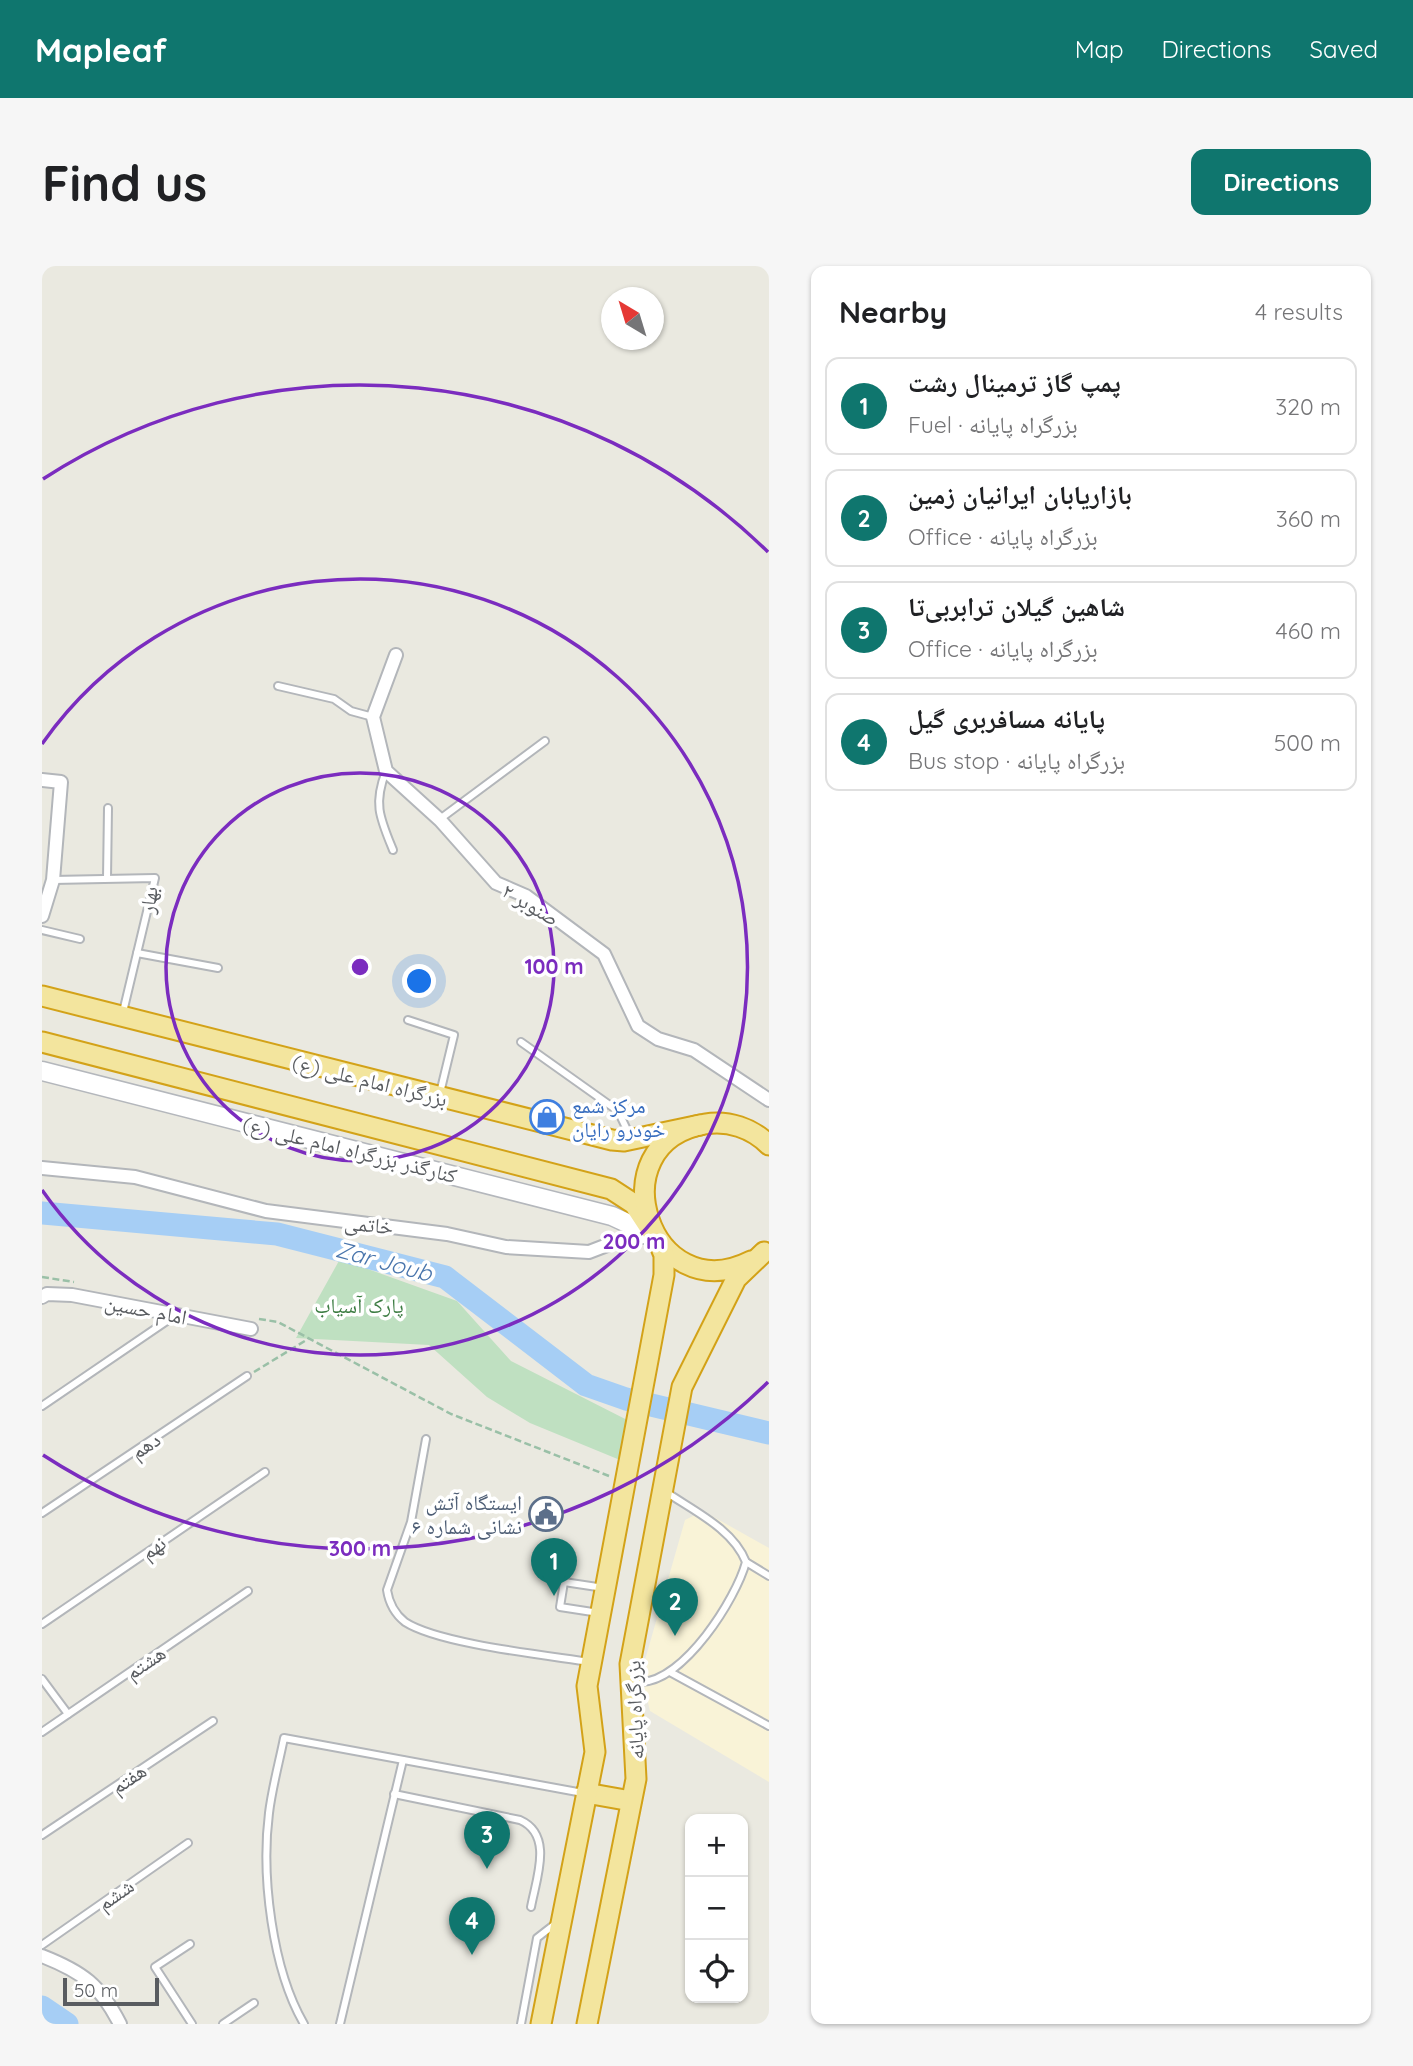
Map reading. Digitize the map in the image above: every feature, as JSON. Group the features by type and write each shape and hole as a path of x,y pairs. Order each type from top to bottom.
{"highway":[{"name":"بزرگراه امام علی (ع)","path":"42,996 612,1140 717,1123 738,1126 769,1145"},
{"path":"42,1042 611,1189 634,1204 656,1237 676,1258 705,1269 736,1266 767,1249"},
{"path":"541,2024 596,1748 587,1692 664,1267 643,1203 644,1182 650,1166 668,1141 700,1125"},
{"name":"بزرگراه پایانه","path":"587,2024 631,1801 636,1766 630,1674 682,1387 736,1279 767,1249"},
{"path":"588,1785 631,1801"}],"main road":[{"name":"کنارگذر بزرگراه امام علی (ع)","path":"42,1072 612,1216 656,1237"}],"street":[{"path":"386,771 373,717 396,655"},
{"name":"صنوبر ۲","path":"386,771 440,820 496,883 526,896 604,954 638,1026 658,1039 694,1051 769,1100"},
{"path":"42,780 61,782 53,880 42,916"},
{"path":"42,826 57,827"},
{"name":"خاتمی","path":"42,1168 135,1177 265,1211 447,1234 506,1247 589,1252 628,1237 656,1237"},
{"name":"امام حسین","path":"42,1297 47,1294 72,1295 176,1315 252,1323"},
{"path":"42,1956 86,1975 108,2002 120,2024"}],"lane":[{"path":"278,686 334,699 351,711 373,717"},
{"path":"440,820 545,741"},
{"path":"386,771 379,789 378,811 393,850"},
{"path":"107,878 108,808"},
{"name":"بهار","path":"53,880 155,878 122,1017"},
{"path":"42,930 80,939"},
{"path":"137,953 218,968"},
{"path":"408,1020 454,1035 438,1098"},
{"path":"521,1042 618,1111 631,1139"},
{"path":"42,1406 176,1315"},
{"name":"دهم","path":"42,1513 247,1376"},
{"path":"426,1439 411,1522 387,1590 397,1614 408,1623 438,1636 592,1663"},
{"name":"نهم","path":"42,1625 265,1472"},
{"path":"663,1490 720,1529 733,1540 746,1562 769,1576"},
{"path":"630,1674 641,1682 648,1682 670,1672 686,1659 713,1624 737,1585 746,1562"},
{"path":"601,1614 560,1608 565,1582 606,1588"},
{"name":"هشتم","path":"42,1732 248,1591"},
{"path":"670,1672 769,1726"},
{"path":"42,1679 68,1714"},
{"name":"هفتم","path":"42,1835 213,1721"},
{"path":"304,2024 279,1961 268,1887 269,1814 284,1738 402,1760 588,1785"},
{"path":"340,2024 402,1760"},
{"path":"394,1794 520,1820 531,1826 538,1836 541,1849 531,1907"},
{"name":"ششم","path":"42,1945 188,1843"},
{"path":"522,2024 537,1938 562,1918"},
{"path":"190,1944 155,1967 192,2024"},
{"path":"223,2024 254,2003"}],"path":[{"path":"42,1278 78,1282"},
{"path":"252,1323 278,1322 451,1414 625,1482"},
{"path":"247,1376 308,1339"}],"shaded area":[{"path":"703,1511 769,1548 769,1782 650,1711 641,1674 685,1520"}],"green space":[{"name":"پارک آسیاب","path":"340,1259 457,1301 511,1361 637,1425 620,1460 530,1423 487,1397 429,1345 296,1338"}],"waterway":[{"name":"Zar Joub","path":"42,1213 277,1234 445,1277 586,1385 626,1399 769,1433"},
{"path":"42,2007 67,2024"}],"place":[{"name":"مرکز شمع خودرو رایان","path":"547,1117"},
{"name":"ایستگاه آتش نشانی شماره ۶","path":"546,1514"},
{"name":"پمپ گاز ترمینال رشت","path":"554,1596"},
{"name":"بازاریابان ایرانیان زمین","path":"675,1636"},
{"name":"شاهین گیلان ترابربی‌تا","path":"487,1869"},
{"name":"پایانه مسافربری گیل","path":"472,1955"}]}
